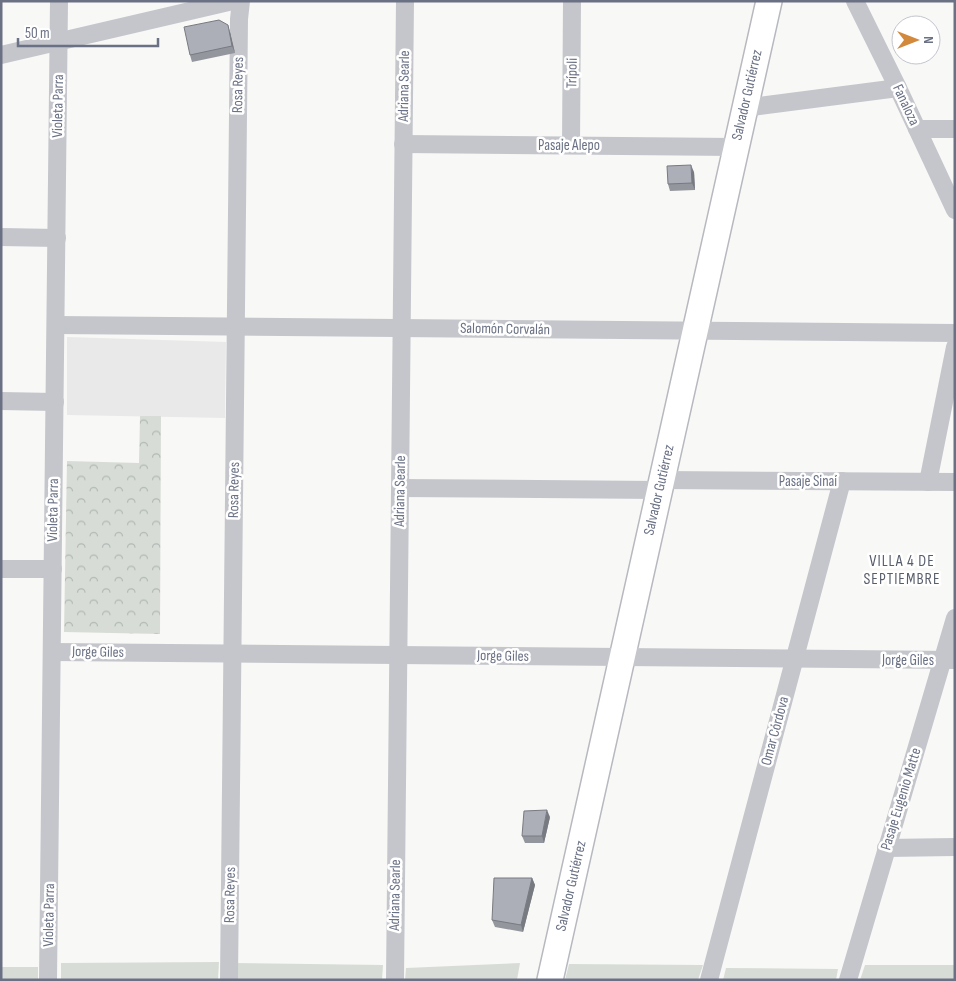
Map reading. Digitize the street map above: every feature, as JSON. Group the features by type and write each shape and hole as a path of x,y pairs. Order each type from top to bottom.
{"main road":[{"name":"Salvador Gutiérrez","path":"550,980 769,1"}],"street":[{"name":"Violeta Parra","path":"48,980 59,1"},
{"path":"1,54 233,1"},
{"name":"Rosa Reyes","path":"229,980 239,19 241,1"},
{"name":"Adriana Searle","path":"395,980 405,1"},
{"name":"Trípoli","path":"571,145 572,1"},
{"name":"Fanaloza","path":"855,1 955,210"},
{"path":"744,108 898,88"},
{"path":"917,129 955,129"},
{"name":"Pasaje Alepo","path":"403,144 736,146"},
{"path":"1,237 57,238"},
{"name":"Salomón Corvalán","path":"56,325 955,333"},
{"path":"928,482 955,347"},
{"path":"1,401 55,402"},
{"name":"Pasaje Sinaí","path":"400,488 842,481 955,482"},
{"name":"Omar Córdova","path":"709,980 842,481"},
{"path":"1,569 53,569"},
{"name":"Pasaje Eugenio Matte","path":"848,980 886,848 948,660 955,618"},
{"name":"Jorge Giles","path":"52,652 948,660"},
{"path":"886,848 955,847"}],"shaded area":[{"path":"67,337 226,342 225,418 67,415"}],"green space":[{"path":"140,416 161,416 160,634 64,632 67,461 139,463"},
{"path":"219,962 218,980 61,980 61,963"},
{"path":"235,963 383,965 382,980 235,980"},
{"path":"520,963 517,980 405,980 406,968"},
{"path":"569,964 703,965 698,980 565,980"},
{"path":"865,965 955,965 955,980 860,980"},
{"path":"1,967 38,967 38,980 1,980"},
{"path":"726,968 838,969 836,980 723,980"}],"building":[{"path":"219,20 228,25 232,46 190,55 184,27"},
{"path":"691,165 692,183 668,184 667,166"},
{"path":"547,810 542,836 522,836 524,811"},
{"path":"494,878 532,878 521,925 492,920"}],"district":[{"name":"VILLA 4 DE SEPTIEMBRE","path":"902,570"}]}
